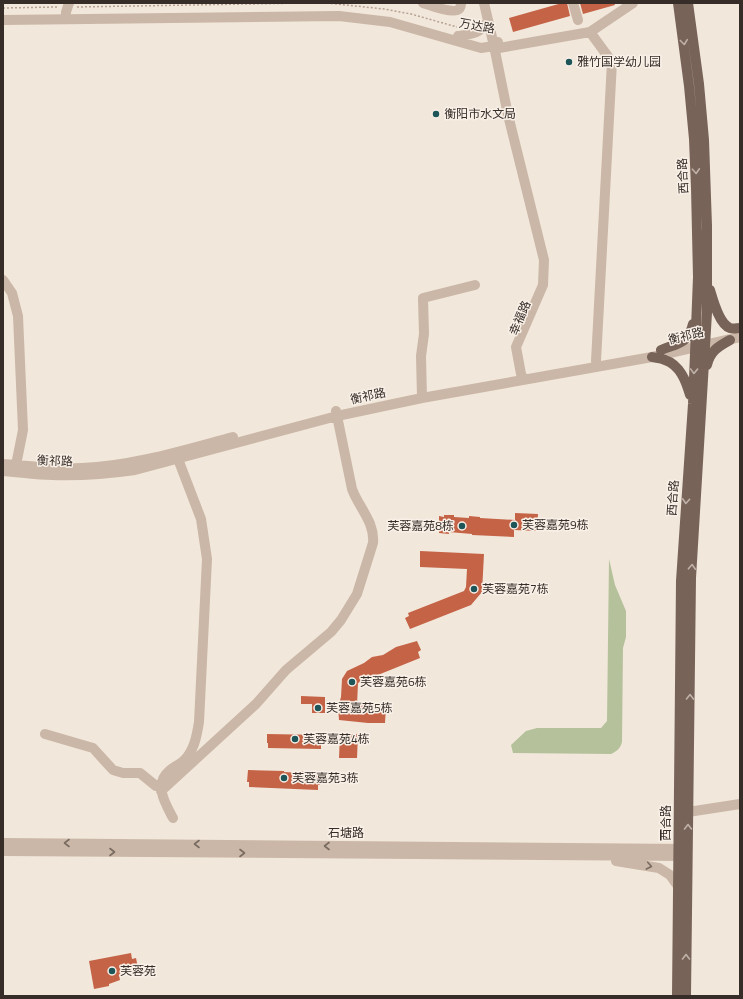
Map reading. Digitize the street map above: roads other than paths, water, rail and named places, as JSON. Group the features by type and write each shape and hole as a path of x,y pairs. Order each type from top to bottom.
{"main road":[{"name":"西合路","path":"677,996 678,886 688,812 691,578 703,380 696,313 698,277 694,139 690,86 678,3"},
{"name":"西合路","path":"686,996 683,852 681,581 693,404 707,277 707,188 704,140 699,84 688,3"},
{"path":"707,277 714,302 724,324 730,328 740,329"},
{"path":"662,350 687,339 691,332 696,313"},
{"path":"703,380 708,357 716,349 735,338"},
{"path":"652,358 665,360 673,364 682,374 687,383 693,404"}],"street":[{"path":"423,3 452,11 458,10 461,3"},
{"name":"幸福路","path":"484,3 488,21 496,44 508,115 544,260 543,285 516,346 524,375"},
{"name":"幸福路","path":"488,3 512,115 548,260 547,286 521,347 524,375"},
{"path":"573,3 578,20"},
{"path":"496,44 590,32 633,3"},
{"name":"万达路","path":"3,13 66,9 339,10 461,32 481,42 496,44"},
{"name":"万达路","path":"3,20 66,9 339,16 390,22 481,48 496,44"},
{"path":"461,32 474,34 482,29 488,21"},
{"path":"590,32 612,62 596,361"},
{"path":"481,48 490,52 498,61"},
{"path":"3,280 12,293 18,316 23,430 16,465"},
{"path":"422,395 421,356 424,334 423,298 475,285"},
{"name":"衡祁路","path":"524,375 652,358 740,329"},
{"name":"衡祁路","path":"3,464 51,468 82,468 133,462 422,395 596,361 735,338"},
{"path":"161,789 256,704 286,670 332,632 342,620 357,594 373,543 374,535 368,517 355,497 352,489 337,414"},
{"name":"衡祁路","path":"3,471 50,476 106,474 135,470 337,414"},
{"path":"173,818 163,800 161,789 163,777 186,758 196,740 199,722 206,559 201,519 178,459"},
{"path":"45,734 93,748 113,770 123,773 140,773 161,789"},
{"path":"688,812 740,804"},
{"name":"石塘路","path":"3,843 683,852"},
{"name":"石塘路","path":"3,852 568,855 683,852"},
{"path":"568,855 642,864 659,868 670,875 678,886"}],"place":[{"name":"雅竹国学幼儿园","path":"569,62"},
{"name":"衡阳市水文局","path":"436,114"},
{"name":"芙蓉嘉苑9栋","path":"514,525"},
{"name":"芙蓉嘉苑8栋","path":"462,526"},
{"name":"芙蓉嘉苑7栋","path":"474,589"},
{"name":"芙蓉嘉苑6栋","path":"352,682"},
{"name":"芙蓉嘉苑5栋","path":"318,708"},
{"name":"芙蓉嘉苑4栋","path":"295,739"},
{"name":"芙蓉嘉苑3栋","path":"284,778"},
{"name":"芙蓉苑","path":"112,971"}]}
